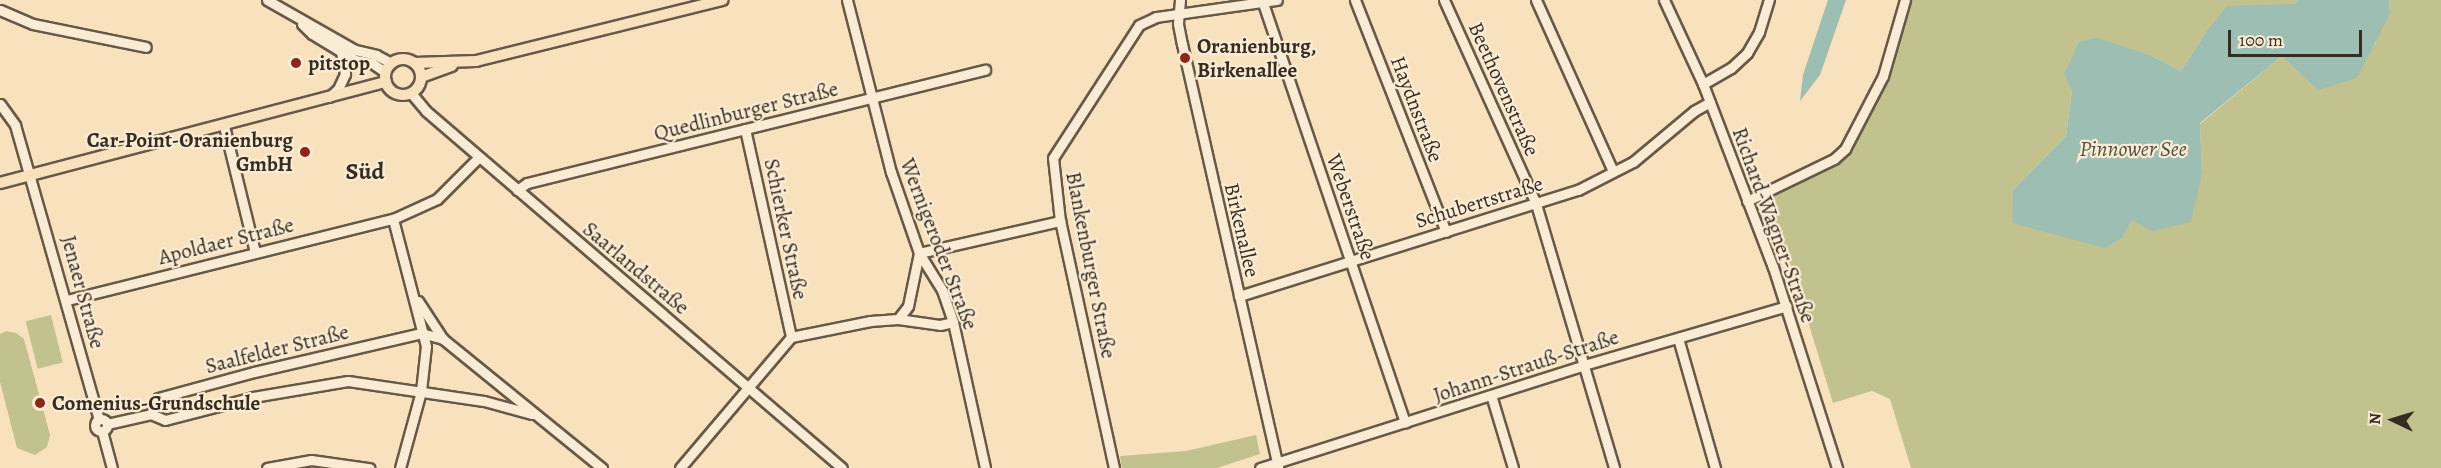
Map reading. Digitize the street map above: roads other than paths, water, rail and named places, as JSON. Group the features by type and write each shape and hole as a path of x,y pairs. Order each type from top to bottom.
{"main road":[{"path":"421,77 458,63 523,50 723,0"},
{"path":"0,183 327,99 387,72 405,59 415,63 458,63"},
{"path":"387,72 396,93 411,93 418,86 421,77 415,63"}],"street":[{"path":"267,0 298,20 320,29 355,50 376,55 387,72"},
{"name":"Wernigeroder Straße","path":"847,0 870,99 891,172 919,253 942,290 953,322 985,468"},
{"name":"Birkenallee","path":"1180,0 1178,14 1182,44 1277,465"},
{"name":"Blankenburger Straße","path":"1114,468 1060,221 1053,158 1139,25 1156,17 1276,0"},
{"name":"Haydnstraße","path":"1355,0 1446,232"},
{"name":"Beethovenstraße","path":"1444,0 1536,204 1614,468"},
{"path":"1536,0 1613,171"},
{"name":"Richard-Wagner-Straße","path":"1664,0 1703,84 1787,306 1837,468"},
{"path":"1703,84 1731,68 1747,53 1759,32 1769,0"},
{"path":"1748,201 1834,159 1845,149 1883,76 1905,0"},
{"name":"Weberstraße","path":"1263,3 1405,423"},
{"path":"0,10 33,24 146,47"},
{"path":"298,20 312,34 341,52 387,72"},
{"path":"327,99 342,83 345,65 341,52"},
{"name":"Quedlinburger Straße","path":"517,190 527,183 985,70"},
{"name":"Saarlandstraße","path":"411,93 426,111 842,468"},
{"name":"Schubertstraße","path":"1239,296 1578,190 1633,162 1694,111 1710,102"},
{"name":"Jenaer Straße","path":"0,104 15,124 31,175 103,425 112,468"},
{"path":"224,126 255,252"},
{"name":"Schierker Straße","path":"746,129 791,337"},
{"name":"Apoldaer Straße","path":"67,300 393,219 437,199 479,157"},
{"path":"393,219 415,296 426,360 421,391 400,468"},
{"path":"898,319 908,306 919,253 1060,221"},
{"path":"415,296 443,339"},
{"name":"Johann-Strauß-Straße","path":"1277,465 1584,365 1787,306"},
{"path":"680,468 791,337 870,321 898,319 940,326 953,322"},
{"name":"Saalfelder Straße","path":"151,414 158,398 254,372 421,333 443,339 602,468"},
{"path":"1677,338 1715,468"},
{"name":"Saalfelder Straße","path":"103,425 151,414 165,420 253,397 348,381 509,407 540,417"},
{"path":"1491,395 1513,468"},
{"path":"267,468 311,460 369,468"},
{"path":"1260,468 1277,465"}],"water":[{"path":"1828,0 1846,0 1820,75 1800,101 1803,75"},
{"name":"Pinnower See","path":"2298,0 2389,0 2390,13 2357,78 2318,90 2282,56 2200,123 2202,172 2191,222 2152,231 2132,220 2123,237 2105,248 2012,223 2013,190 2066,136 2072,90 2064,74 2079,42 2097,38 2152,56 2181,71 2206,32 2227,6 2295,4"}],"place":[{"name":"Oranienburg, Birkenallee","path":"1185,58"},
{"name":"pitstop","path":"296,63"},
{"name":"Car-Point-Oranienburg GmbH","path":"305,152"},
{"name":"Comenius-Grundschule","path":"40,403"}],"district":[{"name":"Süd","path":"365,172"}]}
